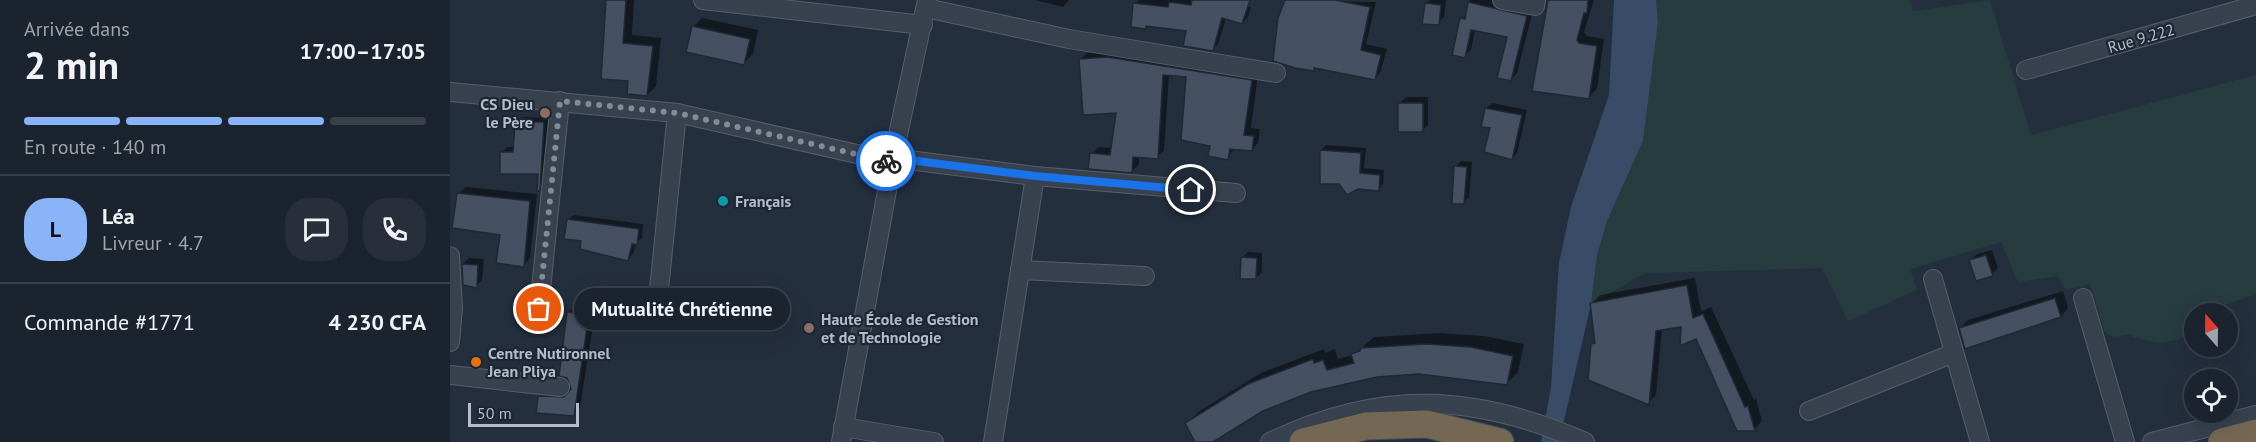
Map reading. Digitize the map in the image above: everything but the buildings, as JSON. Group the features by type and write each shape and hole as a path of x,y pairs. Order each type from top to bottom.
{"highway":[{"path":"1303,442 1366,426 1427,424 1500,442"},
{"path":"2222,442 2256,433"}],"street":[{"path":"703,0 925,11 1069,39 1276,73"},
{"path":"1502,0 1534,2"},
{"name":"Rue 9.222","path":"2026,70 2256,5"},
{"path":"925,11 892,160 842,435 934,442"},
{"path":"450,92 677,113 892,160 1035,176 1236,193"},
{"path":"539,309 560,101"},
{"path":"657,309 677,113"},
{"path":"993,442 1035,176"},
{"path":"450,256 452,308 450,342"},
{"path":"1020,270 1145,276"},
{"path":"1933,279 1980,442"},
{"path":"2083,298 2125,442"},
{"path":"1809,411 1954,353"},
{"path":"450,375 560,387"},
{"path":"1270,442 1334,416 1399,404 1469,405 1540,425 1585,442"},
{"path":"2152,442 2256,415"}],"green space":[{"path":"1656,0 1911,0 1913,11 1990,0 2031,135 2256,75 2256,294 2230,303 2184,303 2184,336 2176,340 2156,343 2128,335 2114,337 2105,333 2090,284 2066,290 2058,276 2018,282 2001,242 1910,269 1917,290 1848,321 1822,268 1645,273 1591,304 1597,257 1607,221 1643,141 1658,22"}],"water":[{"path":"1614,0 1656,0 1658,22 1643,141 1607,221 1597,256 1591,304 1559,442 1541,442 1551,387 1559,263 1571,207 1609,95"}],"way so far":[{"path":"539,309 560,101 677,113 886,161"}],"place":[{"name":"CS Dieu le Père","path":"545,113"},
{"name":"Français","path":"723,201"},
{"name":"Mutualité Chrétienne","path":"539,309"},
{"name":"Haute École de Gestion et de Technologie","path":"809,328"},
{"name":"Centre Nutironnel Jean Pliya","path":"476,362"}],"route":[{"path":"886,161 892,162 893,158 1035,176 1191,190"}]}
